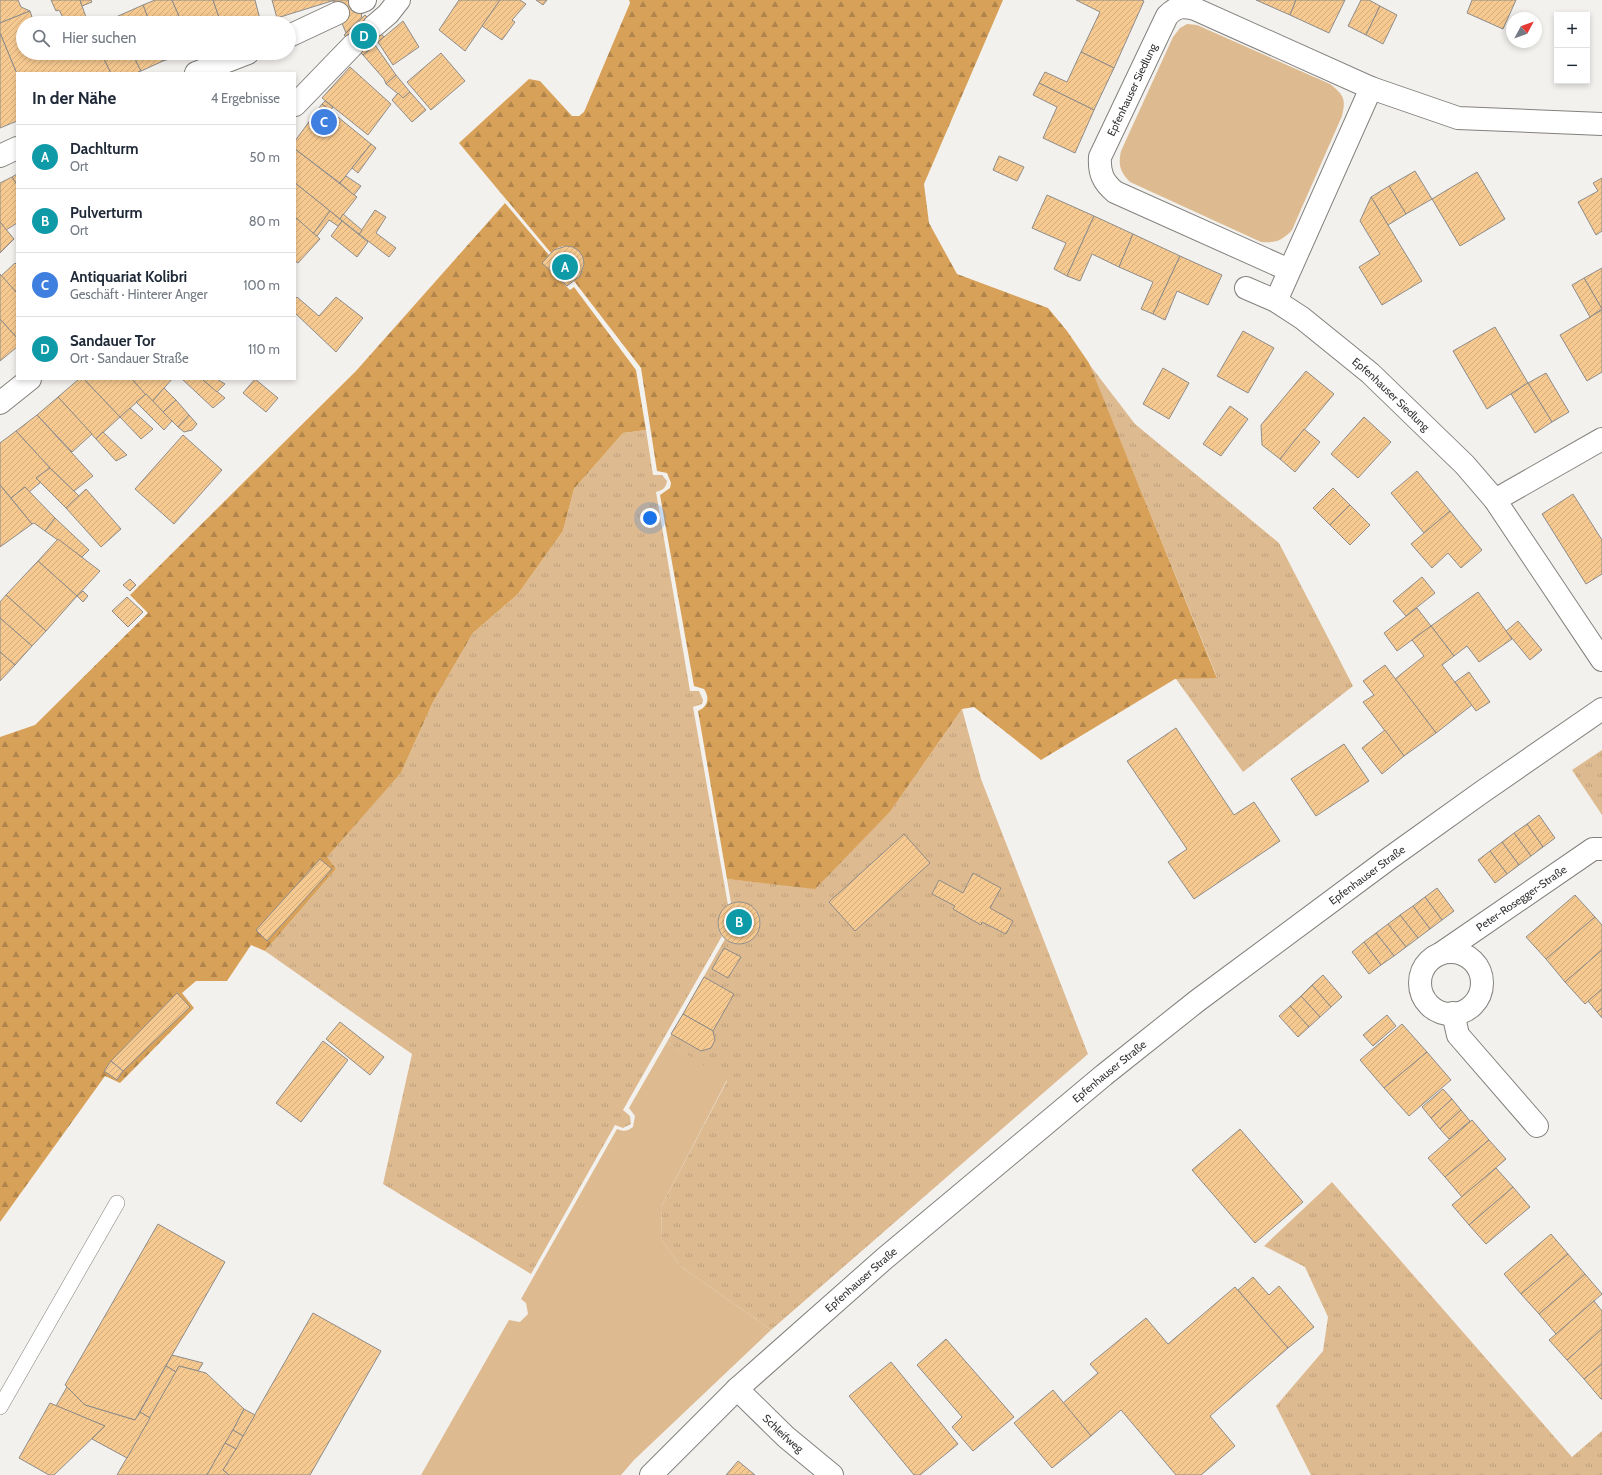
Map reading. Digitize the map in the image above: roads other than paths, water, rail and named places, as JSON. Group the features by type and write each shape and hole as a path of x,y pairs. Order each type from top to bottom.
{"street":[{"path":"374,26 388,14 399,0"},
{"name":"Epfenhauser Siedlung","path":"1289,270 1115,192 1105,184 1099,169 1100,157 1167,16 1174,9 1182,6 1196,9 1372,88 1458,118 1602,124"},
{"path":"296,33 338,13"},
{"path":"296,105 353,45"},
{"path":"199,72 230,60"},
{"path":"217,65 229,65 241,72"},
{"path":"1276,302 1289,270 1372,88"},
{"path":"0,156 16,148"},
{"name":"Epfenhauser Siedlung","path":"1246,288 1276,302 1302,318 1370,373 1466,465 1495,500 1602,660"},
{"path":"0,403 29,380"},
{"path":"1495,500 1602,439"},
{"name":"Epfenhauser Straße","path":"651,1475 737,1389 890,1254 1104,1075 1197,1001 1482,792 1602,709"},
{"name":"Peter-Rosegger-Straße","path":"1453,1013 1447,1014 1437,1010 1428,1004 1422,995 1420,984 1421,974 1426,964 1433,957 1443,952 1593,849 1602,848"},
{"path":"1443,952 1453,952 1471,959 1477,966 1481,975 1482,985 1480,994 1475,1002 1468,1009 1453,1013 1458,1035 1537,1126"},
{"name":"Schleifweg","path":"737,1389 786,1437 832,1475"}],"lane":[{"path":"0,1407 117,1203"}],"tunnel":[{"path":"353,45 374,26"}],"place":[{"name":"Sandauer Tor","path":"364,36"},
{"name":"Antiquariat Kolibri","path":"324,122"},
{"name":"Dachlturm","path":"565,267"},
{"name":"Pulverturm","path":"739,922"}]}
